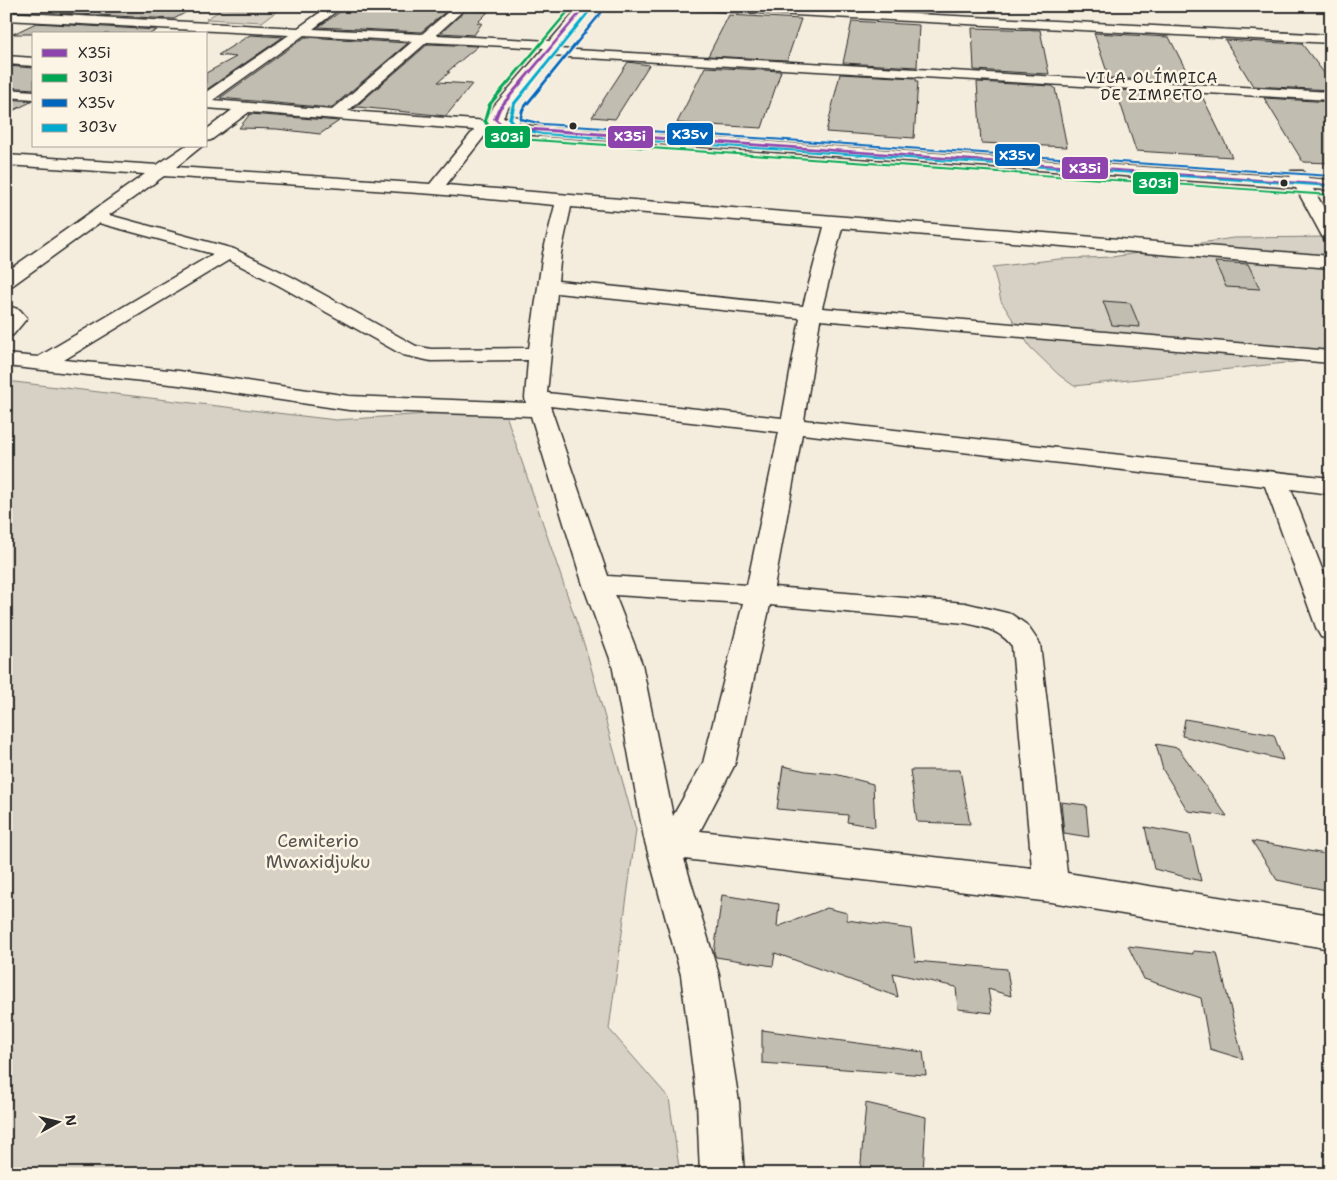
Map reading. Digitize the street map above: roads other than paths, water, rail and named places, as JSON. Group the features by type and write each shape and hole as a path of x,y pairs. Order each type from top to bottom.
{"street":[{"path":"6,11 17,6"},
{"path":"208,98 337,6"},
{"path":"336,114 462,6"},
{"path":"434,189 491,125 499,109 586,6"},
{"path":"520,119 522,110 606,6"},
{"path":"682,6 1331,39"},
{"path":"1119,14 1126,29"},
{"path":"170,32 196,15"},
{"path":"6,16 428,37 551,48 569,53 1331,96"},
{"path":"6,60 32,62"},
{"path":"6,93 32,95"},
{"path":"208,104 491,125 529,130 1299,178 1331,176"},
{"path":"208,136 246,107"},
{"path":"491,125 520,119 543,124 1299,178 1331,184"},
{"path":"6,281 191,148"},
{"path":"6,160 43,154 162,170 434,189 834,224 1331,262"},
{"path":"1299,178 1331,236"},
{"path":"564,201 552,253 547,286 539,354 538,404 597,584 627,664 700,975 718,1102 722,1174"},
{"path":"97,217 228,253 285,281 410,351 431,355 539,354"},
{"path":"668,841 719,764 759,595 792,426 811,314 834,224"},
{"path":"43,363 228,253"},
{"path":"547,286 811,314 1331,357"},
{"path":"6,311 17,318 14,324 6,331"},
{"path":"6,360 178,378 348,403 538,404 792,426 1331,486"},
{"path":"1275,479 1331,630"},
{"path":"597,584 759,595 965,614 1002,621 1017,632 1026,644 1051,886"},
{"path":"668,841 1051,886 1331,932"}],"district":[{"name":"VILA OLÍMPICA DE ZIMPETO","path":"1152,86"}],"park label":[{"name":"Cemiterio Mwaxidjuku","path":"318,851"}]}
